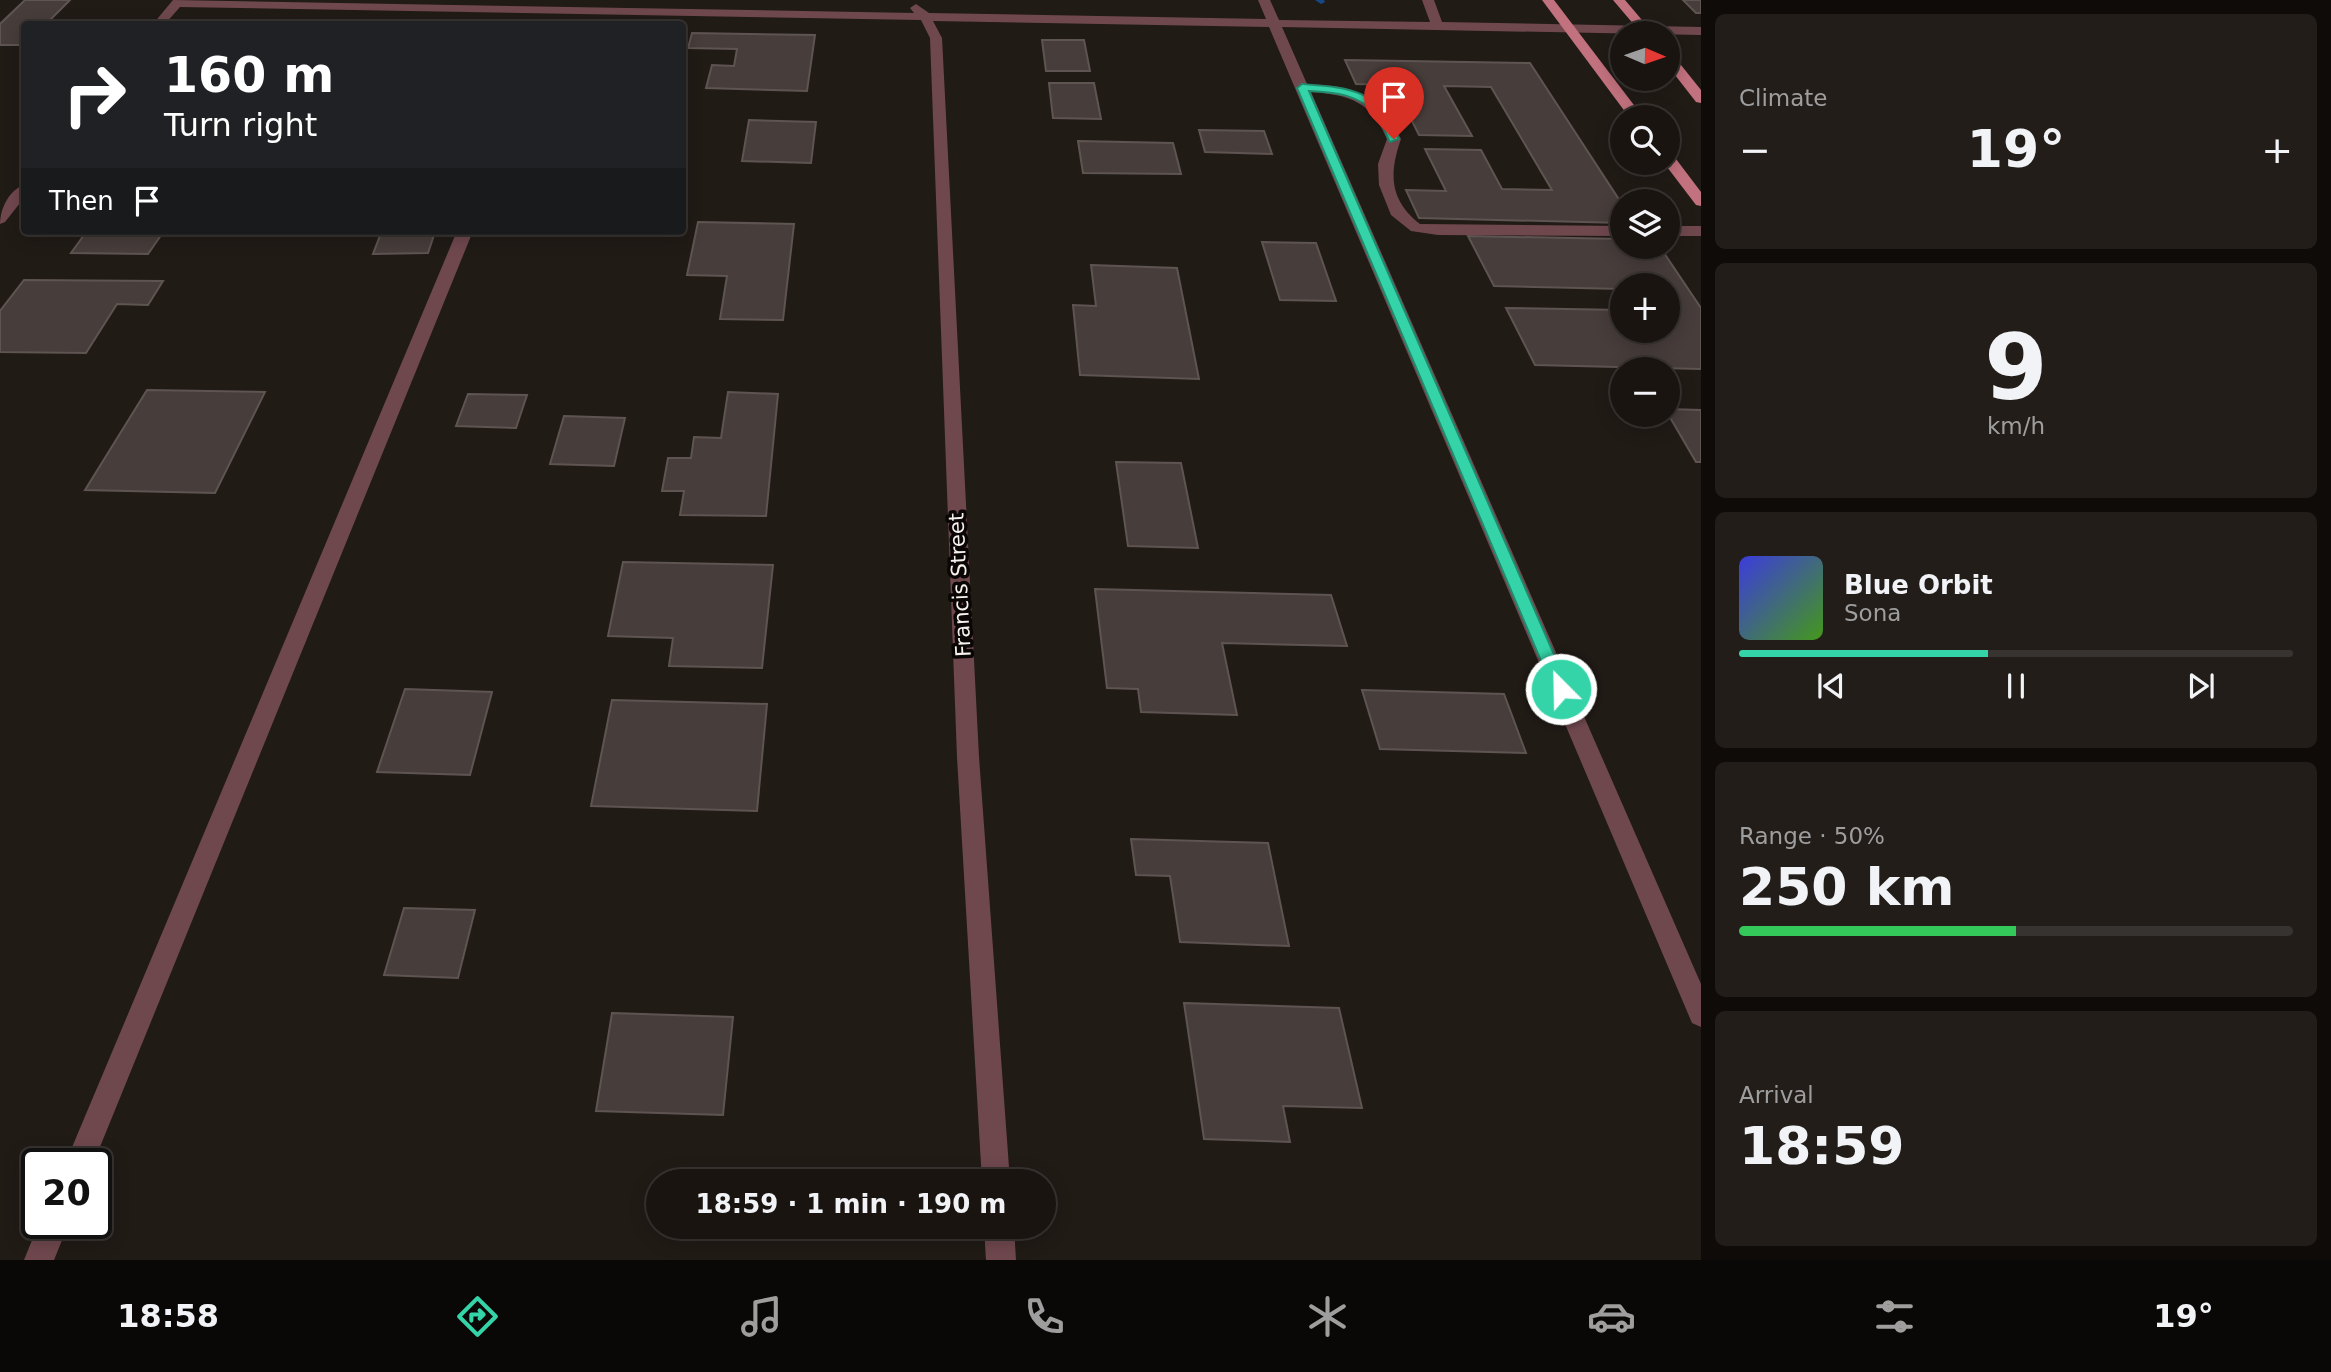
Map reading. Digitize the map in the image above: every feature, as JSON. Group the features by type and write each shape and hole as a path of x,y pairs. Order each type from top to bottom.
{"main road":[{"path":"1548,0 1627,105"},
{"path":"1619,0 1637,21"},
{"path":"1680,73 1701,99"},
{"path":"1680,174 1701,202"}],"street":[{"name":"Francis Street","path":"907,0 924,15 936,38 968,757 995,1169"},
{"path":"1264,0 1701,1014"},
{"path":"1428,0 1437,25"},
{"path":"161,21 178,1 509,4 557,9 1610,30"},
{"path":"552,21 557,9"},
{"path":"1680,31 1701,31"},
{"path":"1302,88 1341,90 1365,100 1381,114 1394,139 1385,164 1386,185 1399,215 1416,228 1610,231"},
{"path":"0,219 21,193"},
{"path":"1680,231 1701,231"},
{"path":"86,1148 463,235"},
{"path":"39,1260 48,1239"},
{"path":"1000,1239 1001,1260"}],"building":[{"path":"25,0 70,0 49,21 21,21 21,45 0,45 0,24"},
{"path":"1683,0 1701,0 1701,13 1696,13"},
{"path":"692,33 815,35 807,91 706,88 712,65 734,66 737,49 688,48"},
{"path":"1042,40 1084,40 1090,71 1046,71"},
{"path":"1345,60 1530,63 1612,189 1610,189 1610,223 1419,218 1406,190 1446,191 1425,149 1481,150 1502,189 1552,190 1491,87 1444,86 1472,136 1419,135 1394,85 1356,84"},
{"path":"1049,83 1094,83 1101,119 1053,118"},
{"path":"749,120 816,122 811,163 742,161"},
{"path":"1199,130 1264,131 1272,154 1205,152"},
{"path":"1078,141 1173,143 1181,174 1083,173"},
{"path":"698,222 794,224 783,320 720,319 727,276 687,275"},
{"path":"84,235 161,235 148,254 71,253"},
{"path":"380,235 434,235 428,253 373,254"},
{"path":"1468,236 1610,239 1610,259 1668,259 1677,273 1610,273 1610,289 1494,286"},
{"path":"1262,242 1316,243 1336,301 1280,300"},
{"path":"1091,265 1177,268 1199,379 1080,375 1073,305 1096,306"},
{"path":"1680,277 1701,308 1701,369 1680,368 1680,357 1610,357 1610,367 1535,365 1506,308 1610,310 1610,343 1680,343"},
{"path":"24,280 163,281 148,305 117,304 86,353 0,352 0,311"},
{"path":"147,390 265,392 215,493 85,490"},
{"path":"728,392 778,394 766,516 680,515 684,491 662,491 668,458 691,458 694,437 721,438"},
{"path":"468,394 527,395 516,428 456,426"},
{"path":"1680,409 1701,410 1701,462 1696,462 1676,427 1680,427"},
{"path":"564,416 625,418 614,466 550,464"},
{"path":"1116,462 1181,463 1198,548 1128,546"},
{"path":"623,562 773,565 762,668 669,666 673,638 608,636"},
{"path":"1095,589 1331,595 1347,646 1222,643 1237,715 1141,712 1138,689 1107,688"},
{"path":"405,689 492,692 470,775 377,772"},
{"path":"1362,690 1504,694 1526,753 1380,749"},
{"path":"612,700 767,704 757,811 591,806"},
{"path":"1131,839 1268,843 1289,946 1180,942 1170,876 1136,875"},
{"path":"404,908 475,910 458,978 384,975"},
{"path":"1184,1003 1339,1008 1362,1108 1283,1106 1290,1142 1204,1139"},
{"path":"612,1013 733,1017 723,1115 596,1111"}],"route":[{"path":"1394,139 1381,114 1365,100 1341,90 1302,88 1561,689"}]}
